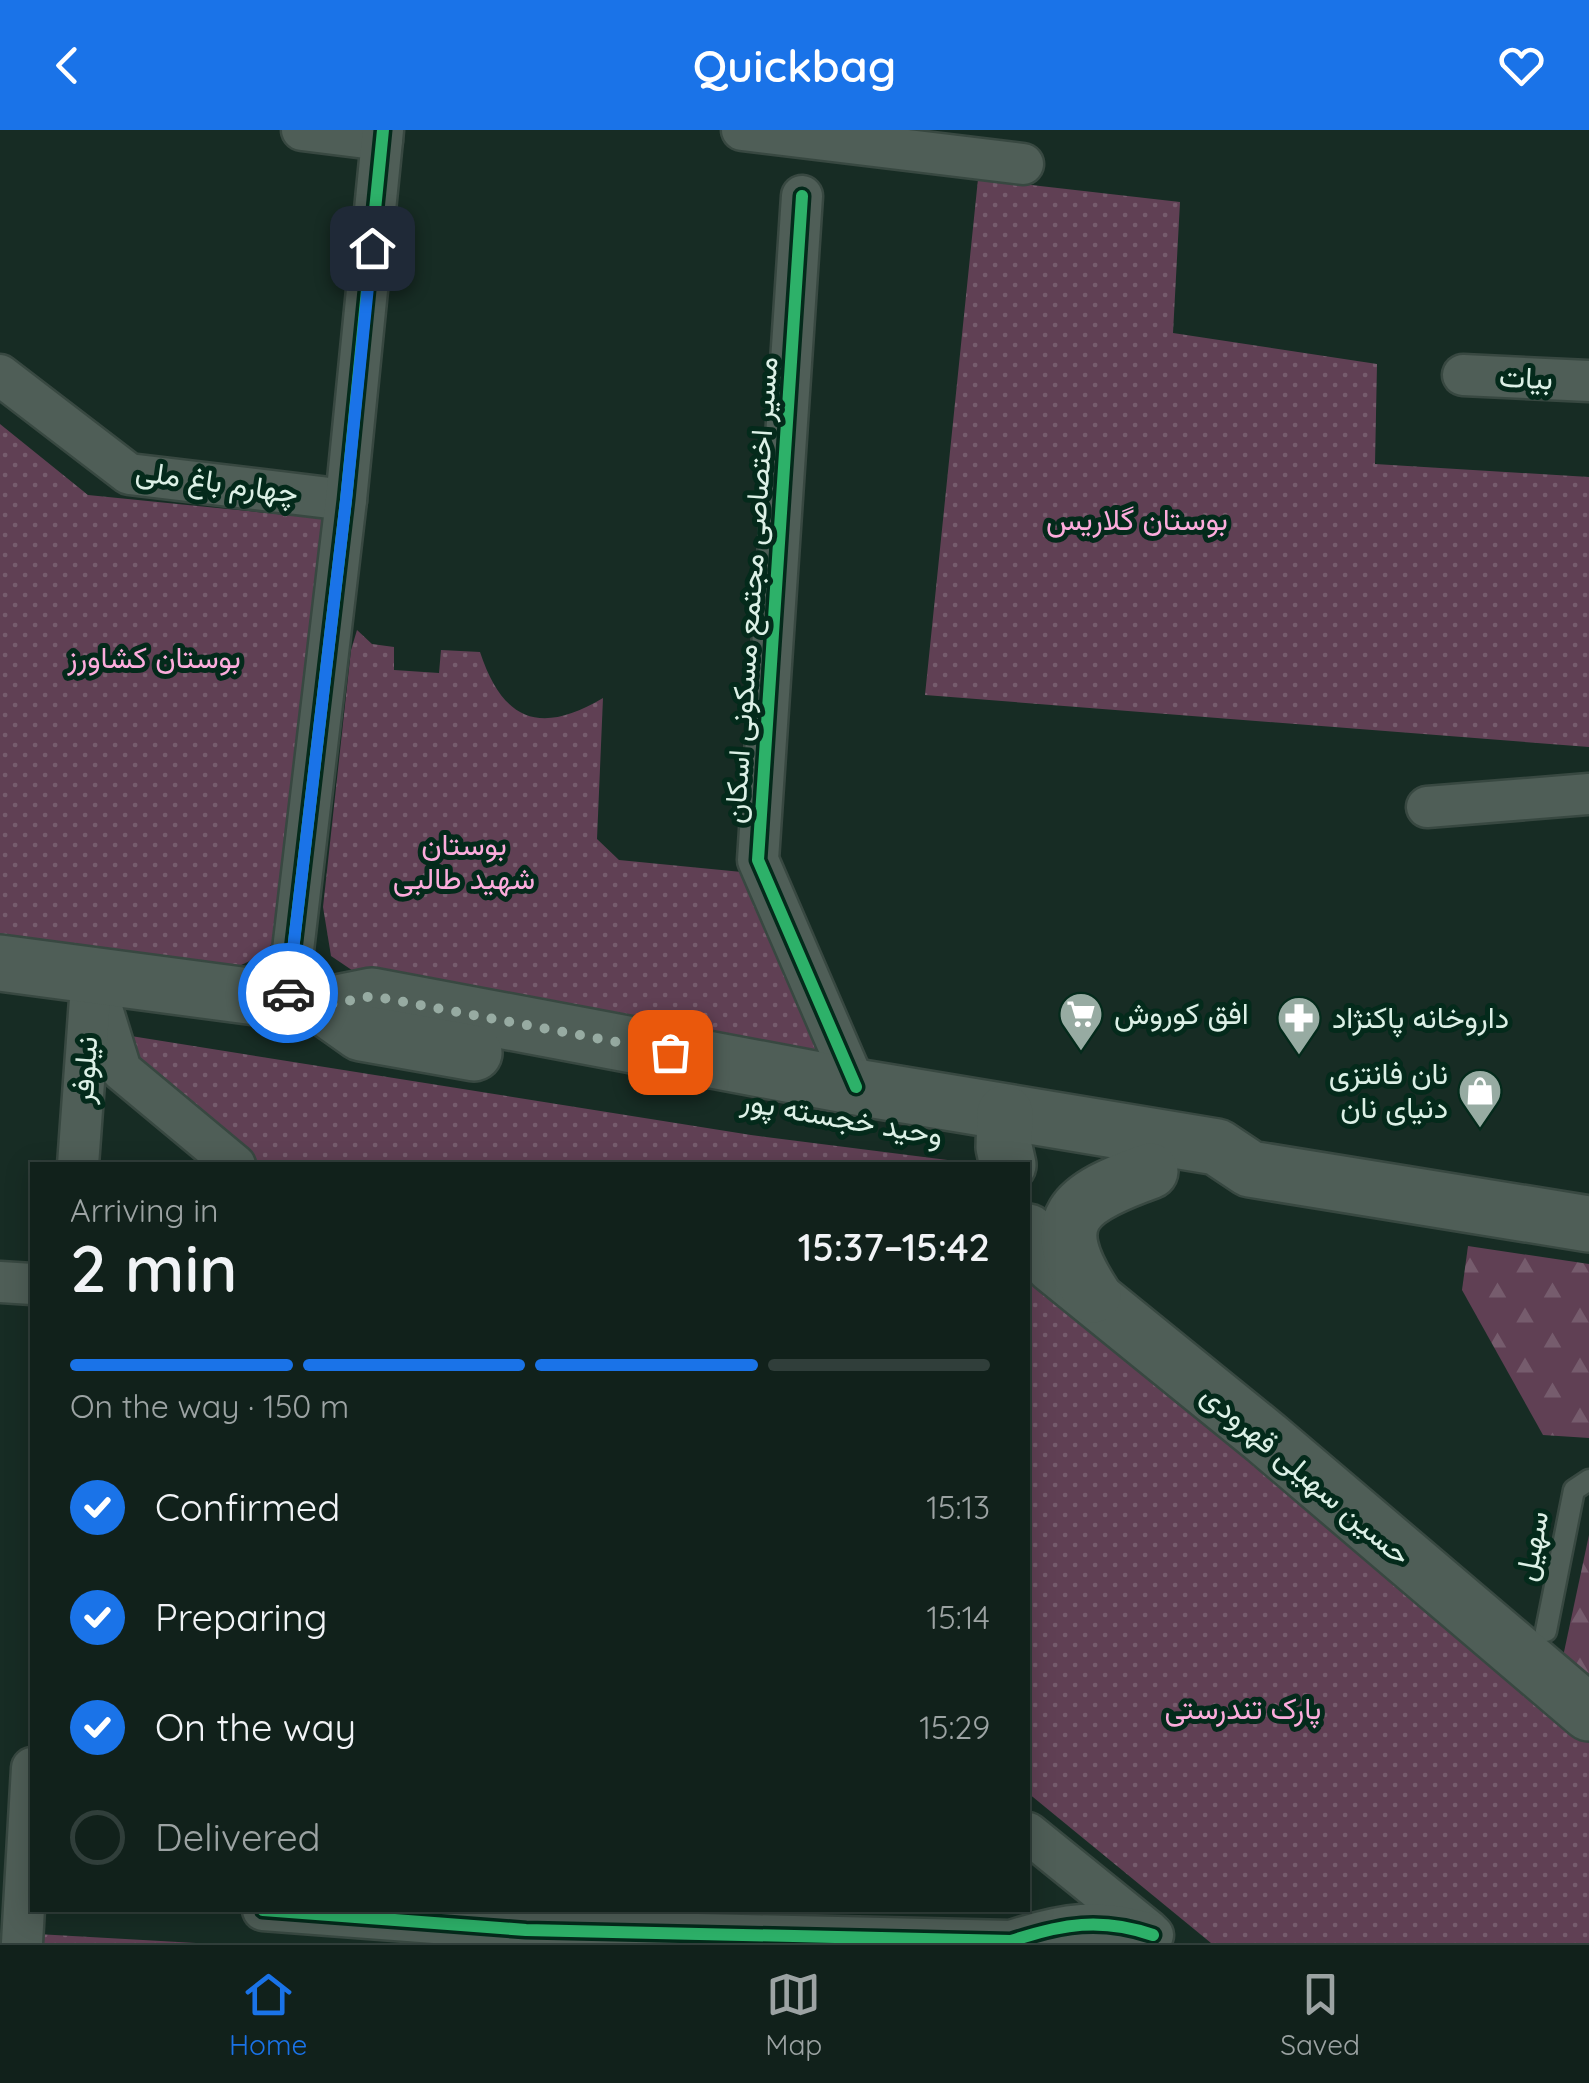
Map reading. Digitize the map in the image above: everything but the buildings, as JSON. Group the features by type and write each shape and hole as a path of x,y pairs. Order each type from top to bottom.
{"main road":[{"name":"وحید خجسته پور","path":"0,964 305,1004 372,996 856,1087 1006,1142 1217,1147 1250,1169 1589,1224"},
{"name":"وحید خجسته پور","path":"305,1004 360,1033 1006,1142 1150,1171 1213,1181 1250,1169"},
{"path":"1098,1302 1069,1251 1068,1232 1073,1216 1100,1192 1150,1171"},
{"name":"حسین سهیلی قهرودی","path":"1030,1235 1053,1265 1266,1438 1589,1714"}],"street":[{"path":"302,130 383,135 346,500 305,1004"},
{"path":"742,130 1022,164"},
{"name":"مسیر اختصاصی مجتمع مسکونی اسکان","path":"802,196 758,860 856,1087"},
{"name":"بیات","path":"1462,375 1589,381"},
{"name":"چهارم باغ ملی","path":"0,376 130,474 346,500"},
{"path":"1427,807 1589,794"},
{"path":"92,976 121,1070 231,1162"},
{"name":"نیلوفر","path":"78,1162 92,976"},
{"path":"0,1282 30,1284"},
{"path":"22,1943 19,1888 30,1786"},
{"path":"1030,1835 1158,1939"},
{"path":"292,1912 527,1928 958,1941 1005,1931 1122,1924 1158,1939"}],"lane":[{"name":"سهیل","path":"1546,1631 1574,1490 1589,1480"}],"green space":[{"name":"بوستان گلاریس","path":"978,179 1180,202 1173,333 1377,364 1375,464 1589,477 1589,747 925,695"},
{"name":"بوستان کشاورز","path":"0,424 88,495 327,519 274,942 258,957 237,967 0,936"},
{"name":"بوستان شهید طالبی","path":"357,630 372,644 394,647 394,670 439,673 441,650 480,652 500,694 527,715 561,716 603,698 597,839 619,860 752,873 820,1061 371,983 331,956 323,907 351,650"},
{"path":"131,1036 751,1135 963,1162 253,1162 151,1078 133,1053"},
{"path":"1468,1246 1589,1264 1589,1438 1543,1435 1462,1290"},
{"name":"پارک تندرستی","path":"1030,1267 1589,1734 1589,1943 1211,1943 1030,1795"},
{"path":"1589,1535 1589,1690 1561,1666"},
{"path":"37,1934 196,1943 37,1943"}],"cycle path":[{"path":"287,1001 346,500 383,130"},
{"path":"802,196 758,860 856,1087"},
{"path":"289,1912 526,1930 1011,1941 1047,1930 1099,1925 1153,1935"}],"way so far":[{"path":"288,993 287,1001 323,1006 372,996 670,1052"}],"place":[{"name":"افق کوروش","path":"1081,1052"},
{"name":"داروخانه پاکنژاد","path":"1299,1056"},
{"name":"نان فانتزی دنیای نان","path":"1480,1129"}],"route":[{"path":"288,993 372,248"}]}
